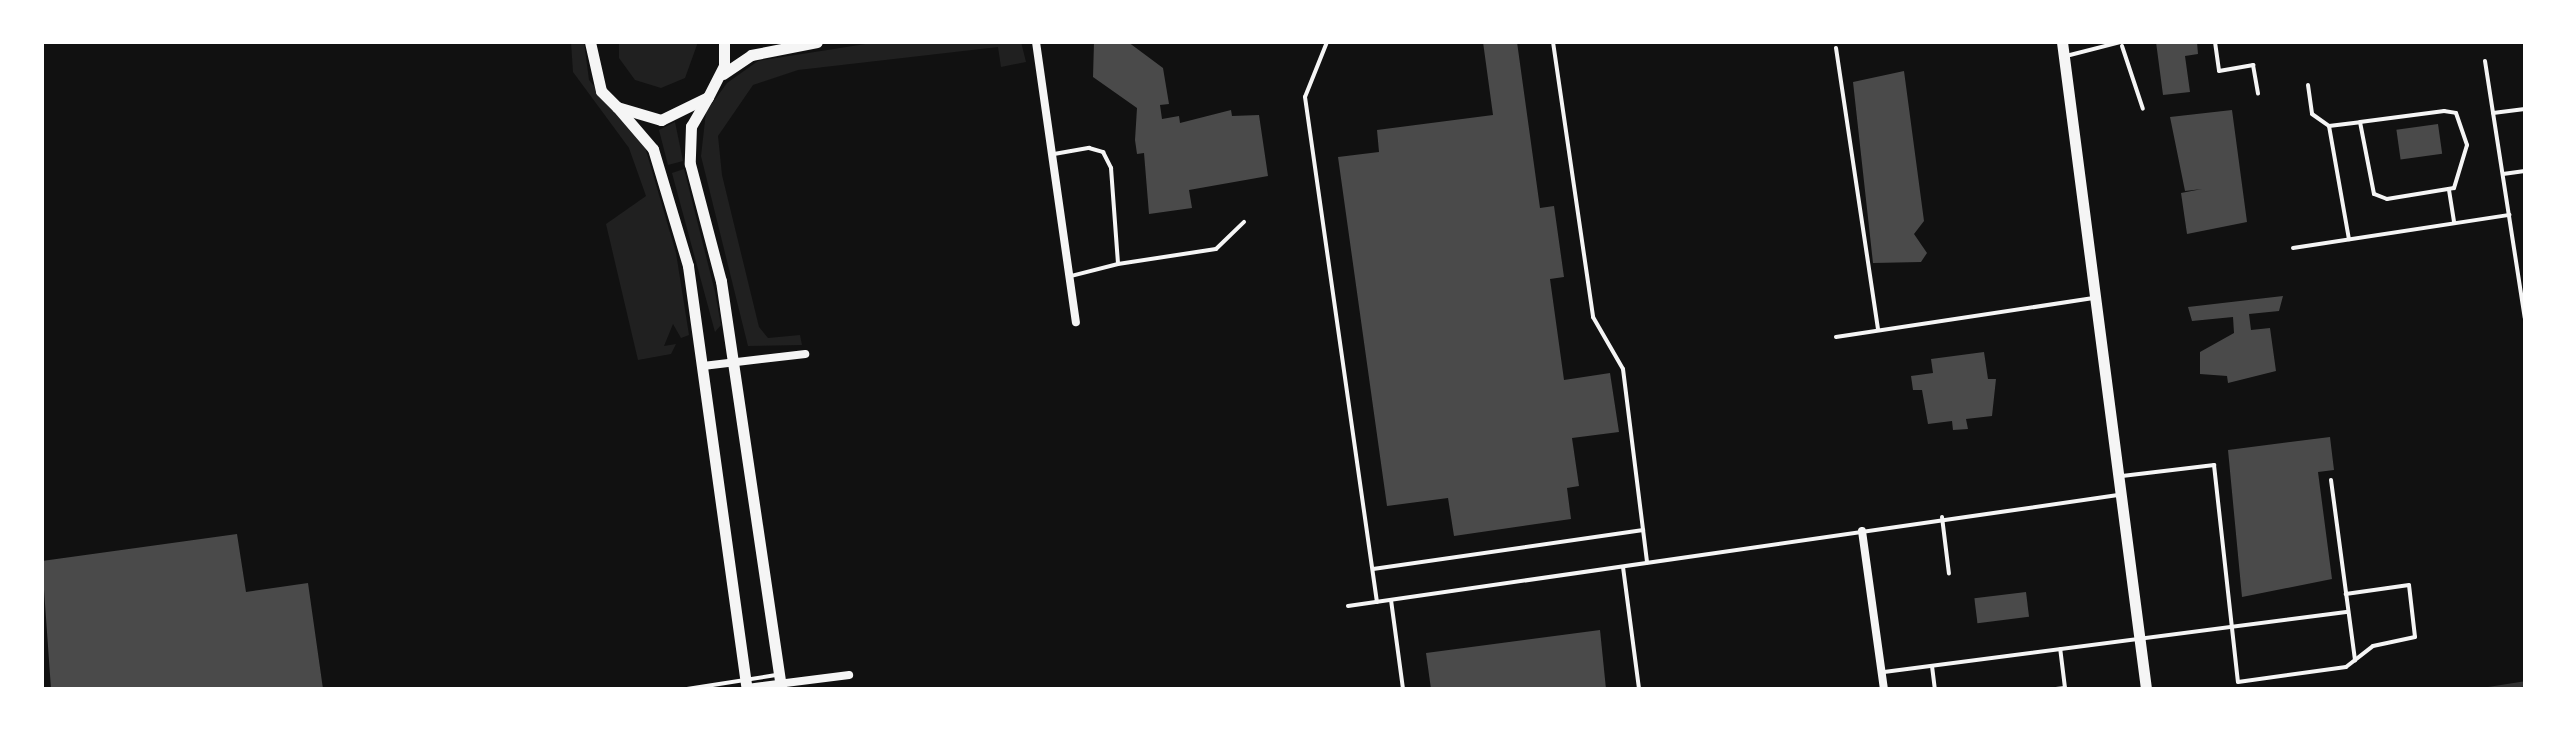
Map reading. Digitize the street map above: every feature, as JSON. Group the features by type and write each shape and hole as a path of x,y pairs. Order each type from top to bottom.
{"street":[{"path":"590,42 592,70 617,107 645,131 661,171 688,266 747,685 849,675"},
{"path":"719,78 724,42"},
{"path":"780,683 733,362 690,164 691,126 719,78 735,61 817,42"},
{"path":"1036,42 1076,322"},
{"path":"2062,42 2125,495 2146,689"},
{"path":"617,107 661,120 708,97"},
{"path":"703,366 805,354"},
{"path":"1862,531 1884,689"}],"lane":[{"path":"1327,42 1305,97 1377,602"},
{"path":"1553,42 1593,317 1623,369 1647,563"},
{"path":"2215,42 2219,71 2253,65 2258,94"},
{"path":"2064,56 2121,44 2143,109"},
{"path":"1836,48 1878,330"},
{"path":"2485,61 2525,318"},
{"path":"2308,85 2312,114 2329,126 2456,113 2467,145 2449,190 2454,223"},
{"path":"2493,113 2525,109"},
{"path":"2360,122 2374,194 2449,190"},
{"path":"2329,126 2349,239"},
{"path":"1054,154 1103,152 1111,168 1118,264"},
{"path":"2503,174 2525,171"},
{"path":"2293,248 2509,215"},
{"path":"1070,277 1118,264 1216,249 1244,222"},
{"path":"2518,272 2525,271"},
{"path":"1836,337 2098,298"},
{"path":"2122,476 2214,465 2238,682 2355,661 2373,646 2415,637 2409,585 2346,594"},
{"path":"2331,480 2355,661"},
{"path":"1348,606 1942,517 2125,495"},
{"path":"1942,517 1949,574"},
{"path":"1373,569 1643,530"},
{"path":"1623,567 1639,689"},
{"path":"1391,600 1403,689"},
{"path":"1881,673 2348,612"},
{"path":"2056,689 2065,688 2060,649"},
{"path":"1932,666 1935,689"},
{"path":"687,689 747,685"}],"shaded area":[{"path":"571,42 584,42 589,80 645,147 676,253 689,335 681,338 673,324 664,346 676,344 671,354 638,360 606,224 646,196 629,148 573,72"},
{"path":"619,42 698,42 685,78 661,88 635,80 619,58"},
{"path":"1021,42 1026,62 1001,67 998,47 798,70 753,85 718,136 722,175 759,327 768,338 800,335 802,345 748,346 701,156 706,112 727,83 758,61 872,43"},
{"path":"675,122 683,161 668,165 659,130"},
{"path":"684,169 715,292 721,325 715,332 672,173"}],"building":[{"path":"1094,42 1128,42 1163,68 1169,104 1160,105 1162,119 1179,116 1180,123 1231,110 1232,116 1259,115 1268,176 1189,190 1192,208 1149,214 1144,153 1137,154 1135,140 1137,108 1093,77"},
{"path":"1483,42 1517,42 1540,208 1554,206 1564,277 1550,279 1564,380 1610,373 1619,432 1572,438 1579,486 1567,488 1571,519 1454,536 1448,498 1387,506 1338,157 1379,152 1377,130 1493,115"},
{"path":"2156,42 2197,42 2198,54 2185,56 2190,92 2163,95"},
{"path":"1904,71 1924,221 1914,234 1927,253 1921,262 1873,263 1853,82"},
{"path":"2232,110 2247,222 2187,234 2181,193 2202,189 2185,191 2170,117"},
{"path":"2438,124 2442,154 2401,160 2396,130"},
{"path":"2283,296 2279,311 2249,314 2251,330 2270,328 2276,371 2228,383 2227,376 2200,374 2200,352 2234,333 2233,317 2192,321 2188,307"},
{"path":"1984,352 1988,379 1996,379 1992,416 1966,419 1968,429 1953,430 1952,421 1928,424 1922,390 1913,390 1911,376 1933,373 1931,359"},
{"path":"2330,437 2334,470 2318,472 2332,579 2242,597 2228,450"},
{"path":"237,534 246,592 308,583 323,689 51,689 42,561"},
{"path":"2026,592 2029,617 1977,623 1974,598"},
{"path":"1600,630 1606,689 1431,689 1426,653"}],"waterway":[{"path":"2488,689 2525,683"}]}
